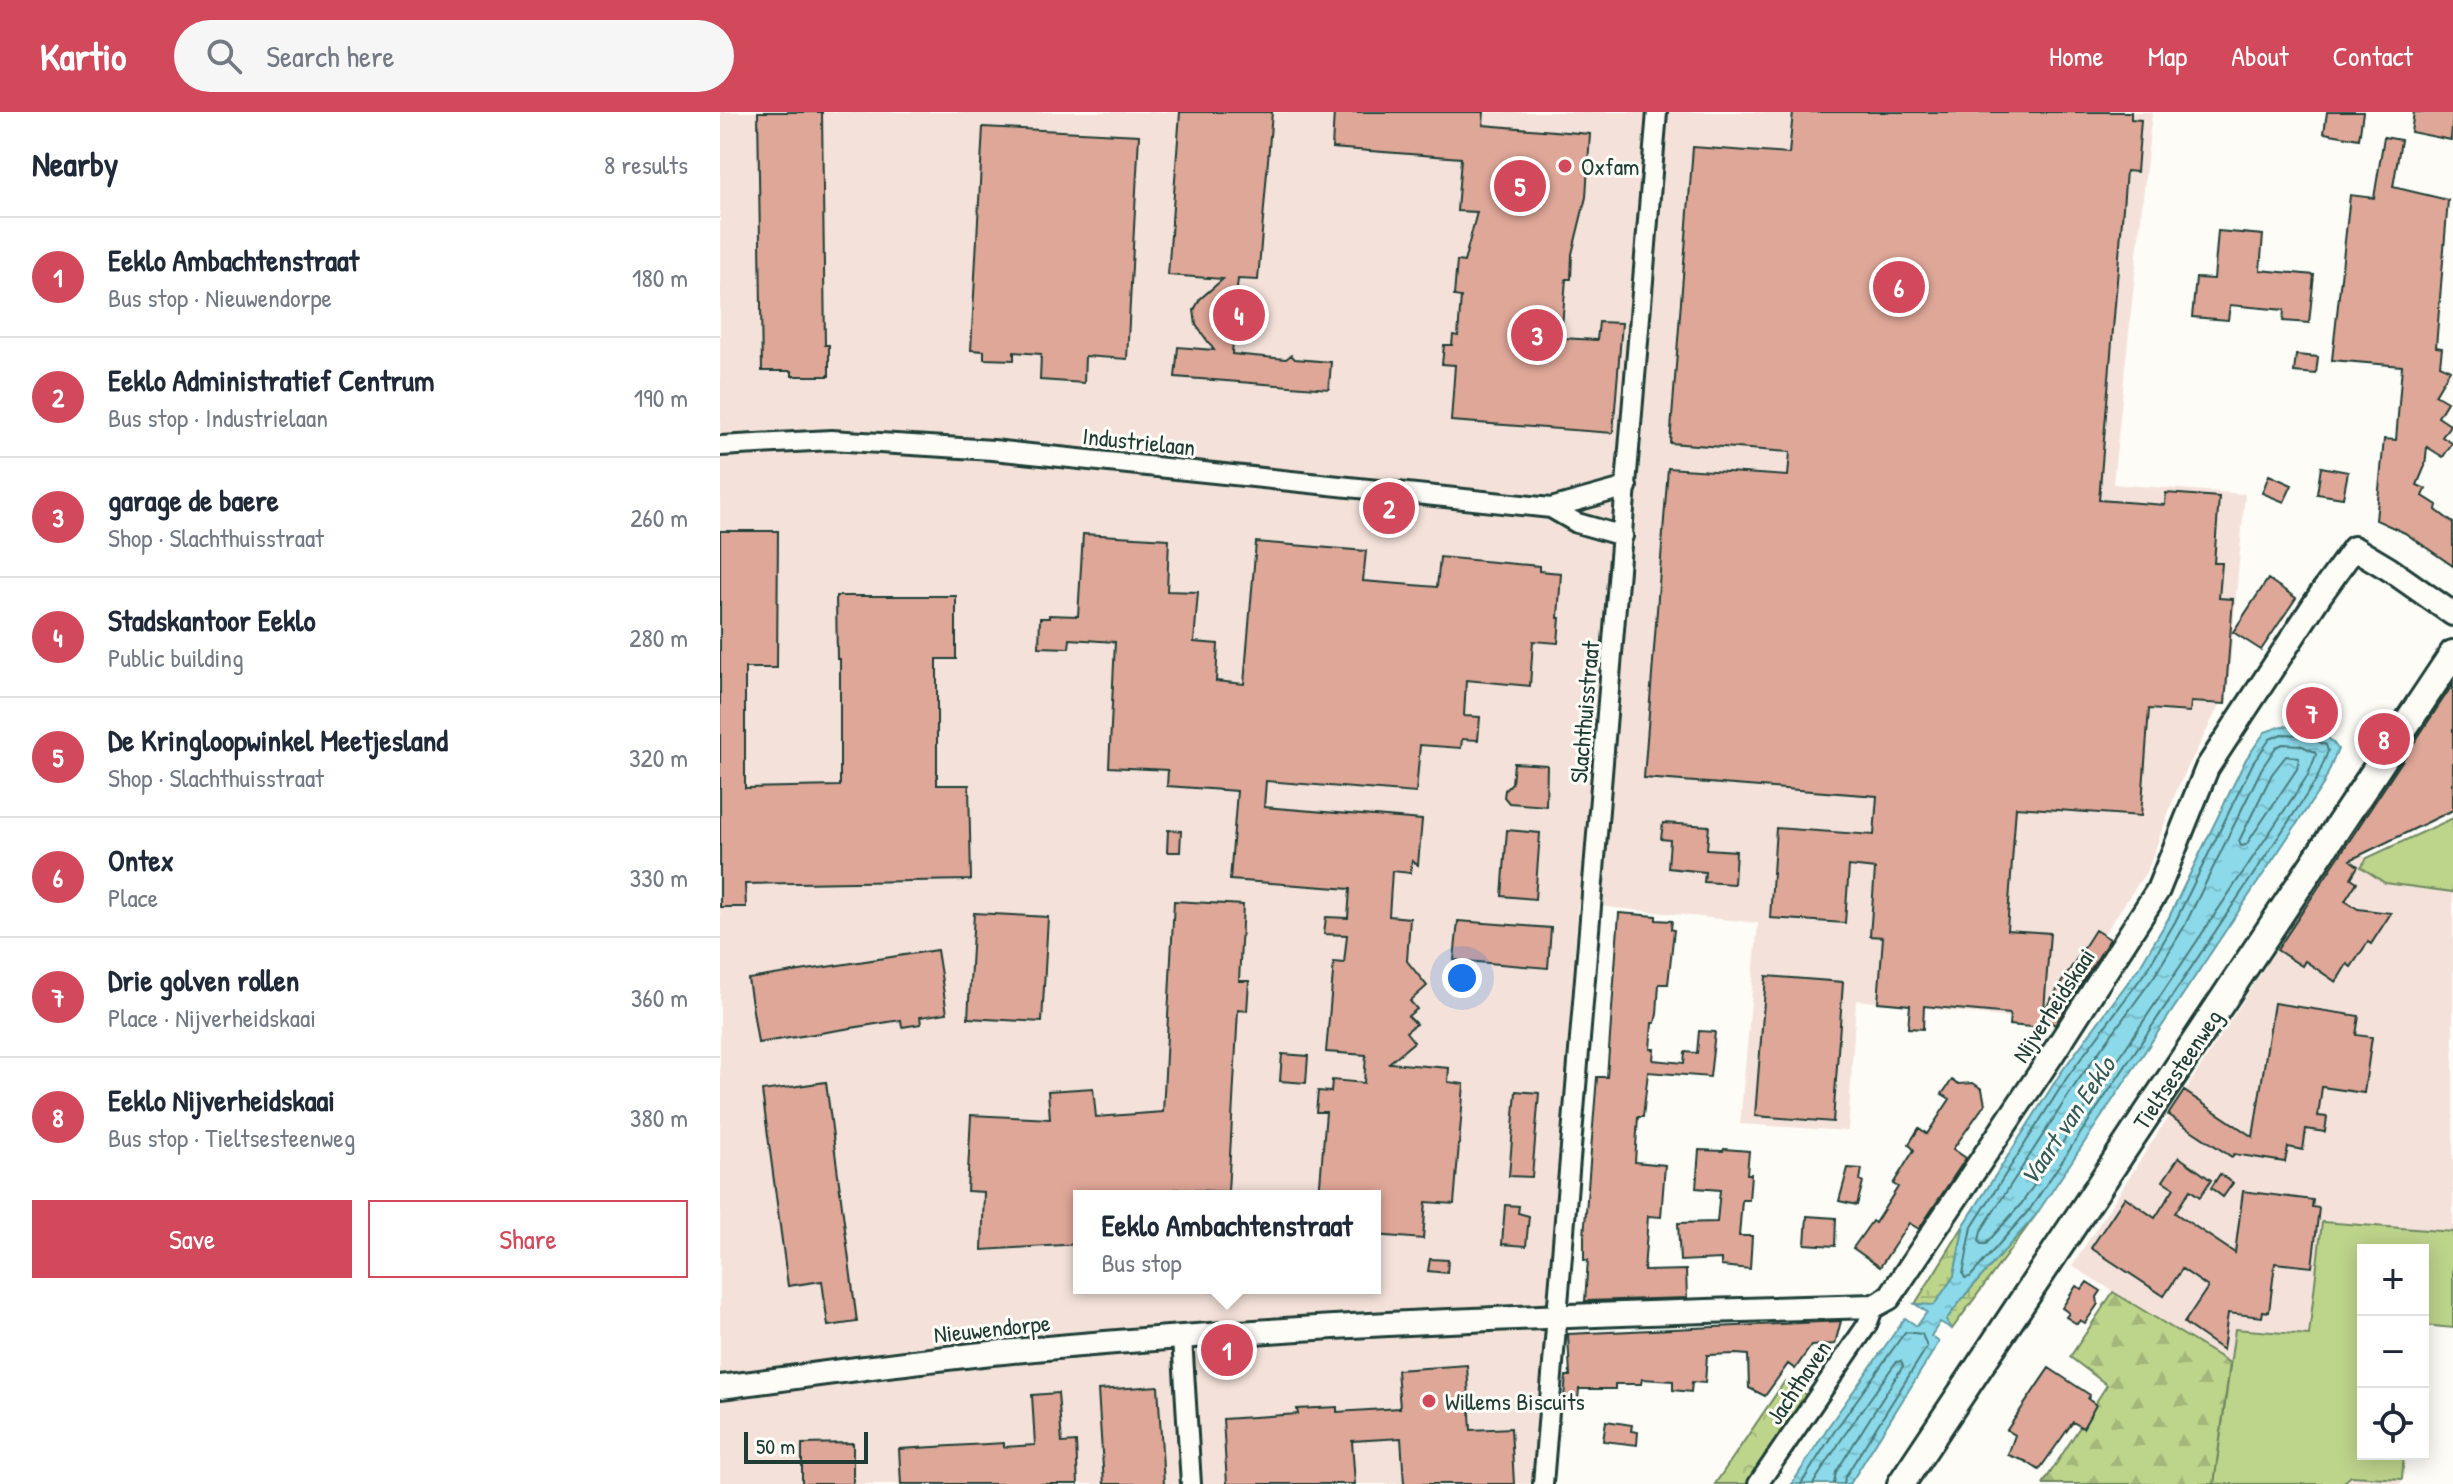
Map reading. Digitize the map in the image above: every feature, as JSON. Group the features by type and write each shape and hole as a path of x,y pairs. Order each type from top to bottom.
{"main road":[{"name":"Tieltsesteenweg","path":"1901,1484 2453,654"}],"street":[{"name":"Slachthuisstraat","path":"1543,1484 1657,112"},
{"name":"Industrielaan","path":"720,446 831,440 993,450 1551,508 1627,487"},
{"name":"Industrielaan","path":"1551,508 1577,523 1623,536"},
{"name":"Nijverheidskaai","path":"1874,1306 1889,1298 2158,890 2207,768 2354,548 2453,614"},
{"path":"1558,1316 1874,1306"},
{"name":"Jachthaven","path":"1758,1484 1867,1325 1874,1306"},
{"name":"Nieuwendorpe","path":"720,1387 1002,1352 1558,1316"},
{"path":"1182,1338 1191,1484"}],"shaded area":[{"path":"720,112 2152,112 2113,484 2245,494 2228,688 2178,787 2148,869 2045,1022 1856,1000 1848,1131 1740,1124 1758,923 1578,904 1552,1277 1533,1484 720,1484"},
{"path":"2344,844 2367,858 2361,867 2385,883 2453,892 2453,1232 2322,1222 2310,1335 2235,1329 2230,1363 2072,1266"},
{"path":"2351,1476 2402,1479 2401,1484 2342,1484"}],"green space":[{"path":"2453,818 2453,892 2385,883 2361,867 2367,858"},
{"path":"2036,1215 1952,1329 1946,1320"},
{"path":"2322,1222 2453,1232 2453,1328 2429,1326 2429,1244 2357,1244 2357,1460 2404,1460 2402,1479 2351,1476 2342,1484 2214,1484 2235,1329 2309,1335"},
{"path":"1964,1225 1954,1276 1934,1306 1915,1304"},
{"path":"2113,1292 2230,1363 2214,1484 2043,1484 2107,1385 2070,1357"},
{"path":"1785,1381 1815,1401 1758,1484 1715,1484"}],"water":[{"name":"Vaart van Eeklo","path":"2282,726 2306,728 2321,733 2333,742 2338,749 2324,783 2036,1215 1946,1320 1952,1329 1940,1322 1931,1336 1939,1342 1850,1484 1792,1484 1905,1318 1917,1326 1927,1312 1915,1304 1934,1305 1954,1276 1964,1225 2062,1071 2140,966 2168,919 2246,759 2265,732"}],"building":[{"path":"758,112 822,112 825,345 829,345 829,376 792,376 792,371 762,371"},
{"path":"1180,112 1272,112 1258,280 1238,279 1235,307 1240,319 1234,323 1232,354 1286,359 1291,355 1295,359 1331,362 1329,389 1175,377 1178,347 1214,350 1196,325 1194,310 1200,299 1223,279 1168,275"},
{"path":"1334,112 1484,112 1483,125 1590,134 1586,197 1572,254 1571,279 1566,279 1561,338 1597,340 1599,322 1622,323 1613,433 1451,421 1455,365 1442,364 1444,345 1452,345 1453,335 1458,336 1461,297 1454,296 1457,261 1464,262 1477,212 1457,211 1461,158 1332,148"},
{"path":"1793,112 2131,112 2131,119 2141,120 2137,172 2126,171 2099,500 2165,505 2166,493 2219,497 2214,563 2222,563 2219,598 2233,599 2225,704 2191,702 2190,712 2149,709 2141,816 2016,807 2007,930 2050,933 2044,1010 2095,930 2110,939 2055,1025 2043,1017 2042,1028 2009,1025 2010,1014 1924,1006 1923,1029 1908,1028 1910,1005 1878,1002 1883,937 1870,936 1875,869 1849,866 1845,923 1770,918 1776,828 1874,835 1877,796 1644,778 1668,468 1788,476 1790,452 1670,443 1693,147 1789,154"},
{"path":"2327,112 2363,112 2359,139 2324,133"},
{"path":"2414,112 2453,112 2451,140 2411,132"},
{"path":"983,127 1139,135 1127,359 1085,356 1084,383 1040,380 1041,354 1014,352 1014,360 984,359 984,351 971,350"},
{"path":"2384,137 2401,140 2393,187 2448,200 2436,347 2442,348 2440,365 2450,370 2435,395 2447,402 2438,417 2450,425 2442,437 2452,443 2443,457 2427,447 2425,466 2417,485 2426,489 2423,496 2437,505 2436,510 2453,523 2453,566 2405,533 2376,520 2384,439 2396,440 2402,366 2332,360 2350,195 2374,198"},
{"path":"2218,231 2263,235 2260,270 2314,275 2309,323 2283,321 2284,310 2230,305 2228,320 2192,317 2196,278 2214,279"},
{"path":"2296,355 2318,357 2316,374 2294,372"},
{"path":"2321,467 2348,472 2343,498 2317,494"},
{"path":"2269,475 2292,485 2284,502 2262,493"},
{"path":"720,531 778,531 777,668 745,668 745,788 840,786 840,659 837,659 836,596 956,596 956,659 937,659 937,785 969,785 971,880 745,884 746,907 720,907"},
{"path":"1083,534 1169,539 1167,591 1198,592 1194,642 1218,644 1216,681 1244,684 1256,542 1366,551 1363,581 1437,587 1440,557 1539,566 1539,571 1561,573 1558,643 1533,641 1530,686 1466,680 1464,716 1480,717 1478,740 1462,739 1461,748 1420,745 1416,793 1266,781 1264,807 1422,820 1418,865 1412,861 1410,873 1392,871 1389,916 1410,918 1407,961 1427,986 1410,1001 1417,1009 1408,1016 1416,1024 1406,1032 1414,1042 1389,1063 1449,1068 1448,1082 1464,1084 1454,1204 1426,1202 1423,1239 1381,1236 1381,1190 1320,1190 1326,1112 1316,1112 1318,1091 1331,1092 1332,1080 1364,1083 1366,1055 1326,1052 1334,962 1344,963 1347,935 1324,934 1326,917 1348,918 1350,889 1230,880 1237,791 1167,786 1168,770 1109,767 1115,642 1070,639 1069,648 1039,647 1040,618 1049,618 1049,615 1078,616"},
{"path":"2268,579 2296,598 2261,650 2233,632"},
{"path":"2453,684 2453,810 2350,860 2358,866 2351,878 2357,882 2345,901 2358,909 2391,913 2371,944 2368,942 2351,967 2347,964 2336,982 2305,961 2302,966 2277,950"},
{"path":"1514,763 1547,765 1546,806 1509,803 1504,797 1505,790 1512,783"},
{"path":"1663,823 1709,826 1707,849 1736,851 1734,884 1704,882 1705,872 1668,868 1670,840 1661,839"},
{"path":"1168,830 1181,831 1180,852 1167,852"},
{"path":"1507,830 1540,833 1535,899 1502,896"},
{"path":"1174,901 1243,905 1239,981 1249,981 1247,1011 1238,1010 1228,1190 1073,1190 1073,1244 982,1250 984,1192 967,1191 971,1115 1050,1119 1048,1091 1093,1088 1096,1117 1163,1112"},
{"path":"974,913 1048,917 1042,1022 968,1018"},
{"path":"1619,913 1656,916 1656,920 1672,921 1671,929 1674,930 1668,984 1659,984 1657,1014 1655,1023 1652,1023 1650,1049 1654,1049 1653,1060 1684,1063 1685,1052 1697,1053 1699,1031 1715,1032 1710,1077 1648,1072 1643,1117 1638,1117 1635,1162 1665,1165 1661,1217 1648,1216 1644,1271 1686,1270 1687,1298 1585,1301 1588,1260 1584,1260 1584,1236 1597,1077 1607,1077"},
{"path":"1458,921 1551,928 1548,968 1454,960"},
{"path":"937,950 947,1013 920,1017 921,1024 902,1027 901,1020 758,1043 748,979"},
{"path":"1766,976 1843,982 1833,1122 1755,1116"},
{"path":"2274,1003 2359,1016 2356,1035 2372,1037 2364,1093 2322,1087 2318,1116 2327,1117 2325,1132 2306,1129 2303,1150 2288,1147 2285,1162 2234,1154 2232,1157 2168,1115 2184,1091 2253,1137"},
{"path":"1282,1054 1308,1056 1306,1083 1280,1081"},
{"path":"1952,1080 1959,1084 1973,1083 1982,1089 1985,1104 1953,1149 1966,1158 1919,1229 1909,1223 1880,1267 1853,1248 1872,1221 1875,1223 1898,1187 1893,1184 1914,1150 1909,1144 1919,1128 1927,1134 1950,1099 1942,1094"},
{"path":"826,1082 857,1322 828,1326 822,1281 788,1286 762,1091"},
{"path":"1516,1091 1539,1093 1532,1177 1509,1176"},
{"path":"1699,1150 1749,1151 1749,1200 1742,1200 1739,1236 1752,1236 1750,1269 1721,1266 1721,1259 1680,1261 1678,1223 1717,1222 1720,1190 1696,1188"},
{"path":"2179,1157 2211,1180 2200,1197 2190,1190 2175,1213 2235,1253 2243,1191 2313,1200 2312,1207 2319,1208 2312,1267 2275,1263 2269,1312 2263,1311 2262,1317 2228,1313 2223,1350 2184,1323 2208,1287 2182,1269 2164,1296 2091,1248 2125,1197 2155,1218 2174,1188 2163,1181"},
{"path":"1848,1168 1862,1169 1860,1180 1863,1182 1857,1205 1839,1201"},
{"path":"2220,1174 2233,1183 2223,1197 2211,1188"},
{"path":"1505,1205 1519,1206 1518,1213 1529,1216 1526,1246 1502,1244"},
{"path":"1807,1216 1836,1218 1835,1246 1805,1244"},
{"path":"1430,1259 1448,1260 1447,1273 1428,1271"},
{"path":"2087,1282 2101,1291 2097,1297 2098,1304 2085,1323 2080,1320 2077,1324 2066,1317 2069,1313 2062,1308 2076,1286 2082,1289"},
{"path":"1841,1321 1835,1344 1811,1346 1795,1369 1788,1364 1765,1396 1749,1388 1748,1355 1736,1354 1707,1355 1705,1383 1692,1382 1691,1392 1673,1390 1673,1381 1642,1379 1641,1384 1615,1384 1615,1389 1579,1389 1578,1400 1564,1398 1566,1376 1570,1376 1568,1334"},
{"path":"1467,1365 1471,1430 1511,1428 1514,1484 1404,1484 1401,1438 1352,1441 1355,1484 1227,1484 1223,1419 1298,1414 1297,1409 1337,1407 1337,1412 1400,1408 1397,1370"},
{"path":"2049,1368 2090,1395 2088,1399 2096,1405 2083,1428 2073,1422 2039,1470 2008,1455 2015,1435 2007,1430"},
{"path":"1158,1386 1164,1484 1104,1484 1098,1390"},
{"path":"1058,1393 1062,1443 1076,1442 1078,1484 901,1484 899,1449 1004,1443 1004,1447 1035,1445 1032,1395"},
{"path":"1606,1421 1632,1425 1631,1431 1638,1432 1637,1445 1603,1441"},
{"path":"853,1443 853,1484 802,1484 802,1444"}],"place":[{"name":"Oxfam","path":"1565,166"},
{"name":"De Kringloopwinkel Meetjesland","path":"1520,186"},
{"name":"Ontex","path":"1899,287"},
{"name":"Stadskantoor Eeklo","path":"1239,315"},
{"name":"garage de baere","path":"1537,335"},
{"name":"Eeklo Administratief Centrum","path":"1389,508"},
{"name":"Drie golven rollen","path":"2312,713"},
{"name":"Eeklo Nijverheidskaai","path":"2384,739"},
{"name":"Eeklo Ambachtenstraat","path":"1227,1350"},
{"name":"Willems Biscuits","path":"1429,1401"}]}
